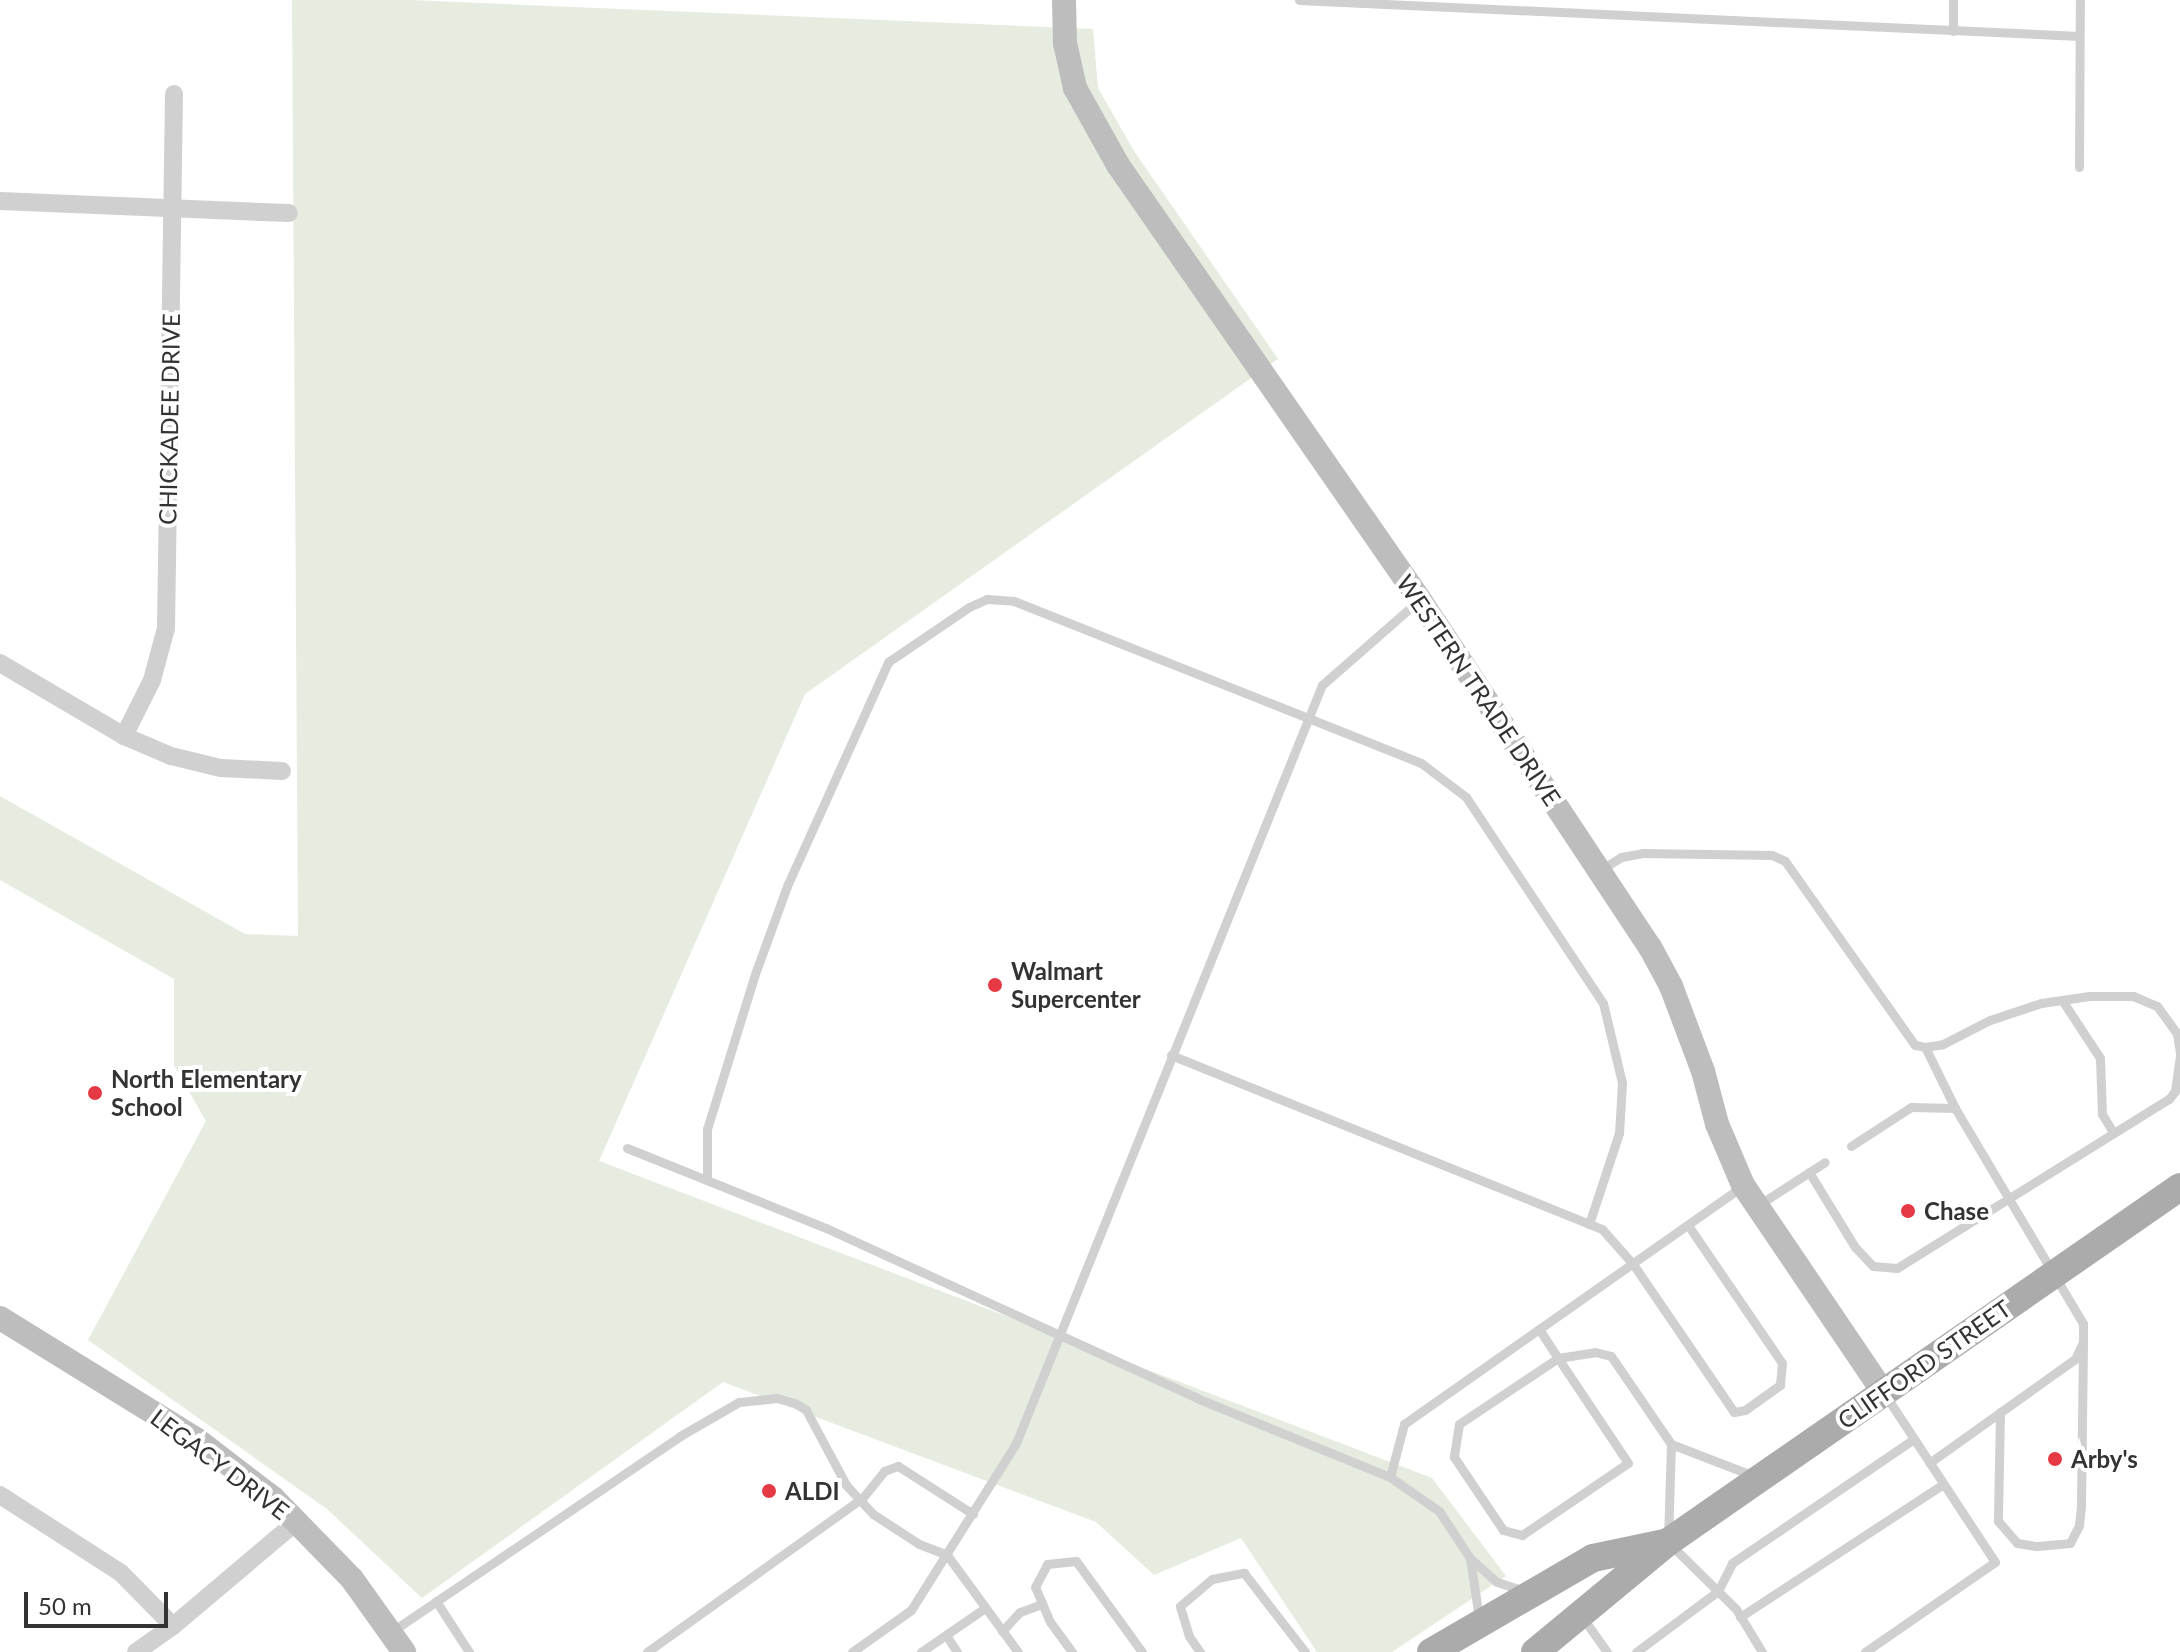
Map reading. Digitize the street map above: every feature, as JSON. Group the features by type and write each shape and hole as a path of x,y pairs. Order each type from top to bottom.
{"main road":[{"name":"CLIFFORD STREET","path":"1535,1652 1668,1542 2180,1187"},
{"name":"CLIFFORD STREET","path":"1431,1652 1593,1558 1668,1542"}],"street":[{"name":"WESTERN TRADE DRIVE","path":"1064,0 1065,43 1075,88 1118,165 1420,600 1671,986 1703,1071 1717,1124 1750,1196 1883,1392"},
{"name":"CHICKADEE DRIVE","path":"124,736 152,680 166,628 174,94"},
{"path":"0,201 289,213"},
{"path":"0,663 124,736 171,756 221,768 282,771"},
{"name":"LEGACY DRIVE","path":"0,1318 196,1439 273,1498 352,1579 397,1642"},
{"path":"0,1495 121,1573 173,1626"},
{"path":"136,1652 173,1626 296,1522"}],"lane":[{"path":"1299,0 2079,36"},
{"path":"1953,0 1953,31"},
{"path":"2079,167 2080,0"},
{"path":"707,1179 707,1129 787,886 888,662 913,641 987,599 1014,601 1421,763 1459,790 1603,1003 1622,1083 1619,1133 1589,1224"},
{"path":"852,1652 911,1610 1016,1443 1322,685 1420,600"},
{"path":"1599,871 1621,857 1643,853 1772,855 1785,861 1915,1045 1943,1044 1990,1020 2041,1003 2133,996 2157,1006 2177,1034 2180,1055 2175,1091 2169,1099 1897,1268 1873,1266 1855,1247 1809,1172"},
{"path":"2062,1000 2100,1058 2102,1114 2113,1132"},
{"path":"1925,1047 1955,1108 2083,1324 2081,1506 2079,1525 2070,1543 2037,1546 2017,1543 1998,1521 2000,1412"},
{"path":"1171,1055 1602,1229 1633,1264 1734,1412 1745,1410 1780,1385 1782,1363 1688,1225"},
{"path":"1851,1146 1911,1107 1955,1108"},
{"path":"627,1148 826,1228 1199,1399 1390,1477 1439,1511 1470,1558 1497,1582 1532,1593"},
{"path":"1390,1477 1404,1424 1688,1225 1809,1172 1825,1162"},
{"path":"1539,1329 1558,1358 1628,1463 1522,1535 1512,1535 1503,1530 1454,1457 1459,1424 1558,1358 1595,1352 1611,1356 1671,1444 1760,1478"},
{"path":"1929,1463 2075,1359 2083,1342"},
{"path":"1865,1652 1995,1562 1883,1392"},
{"path":"397,1642 436,1601 680,1436 739,1402 777,1398 806,1410 846,1485 860,1501 919,1544 947,1555 1018,1652"},
{"path":"1636,1652 1718,1591 1732,1563 1914,1439"},
{"path":"1671,1444 1668,1542 1718,1591 1740,1617 1762,1652"},
{"path":"647,1652 860,1501 884,1471 898,1466 973,1514"},
{"path":"1740,1617 1943,1484"},
{"path":"1470,1558 1479,1623"},
{"path":"1072,1652 1050,1622 1035,1587 1047,1564 1076,1561 1142,1652"},
{"path":"1200,1652 1189,1636 1180,1606 1212,1579 1244,1573 1305,1652"},
{"path":"436,1601 469,1652"},
{"path":"1002,1631 1020,1612 1042,1604"},
{"path":"921,1652 985,1608"},
{"path":"1581,1615 1607,1652"},
{"path":"946,1635 957,1652"}],"shaded area":[{"path":"292,0 410,0 1093,29 1098,88 1134,151 1278,359 805,694 599,1161 1432,1478 1506,1576 1392,1652 1317,1652 1241,1538 1154,1575 1096,1522 723,1382 422,1598 327,1509 88,1340 206,1121 174,1065 174,979 0,880 0,796 245,934 298,936"}],"place":[{"name":"Walmart Supercenter","path":"995,985"},
{"name":"North Elementary School","path":"95,1093"},
{"name":"Chase","path":"1908,1211"},
{"name":"Arby's","path":"2055,1459"},
{"name":"ALDI","path":"769,1491"}]}
